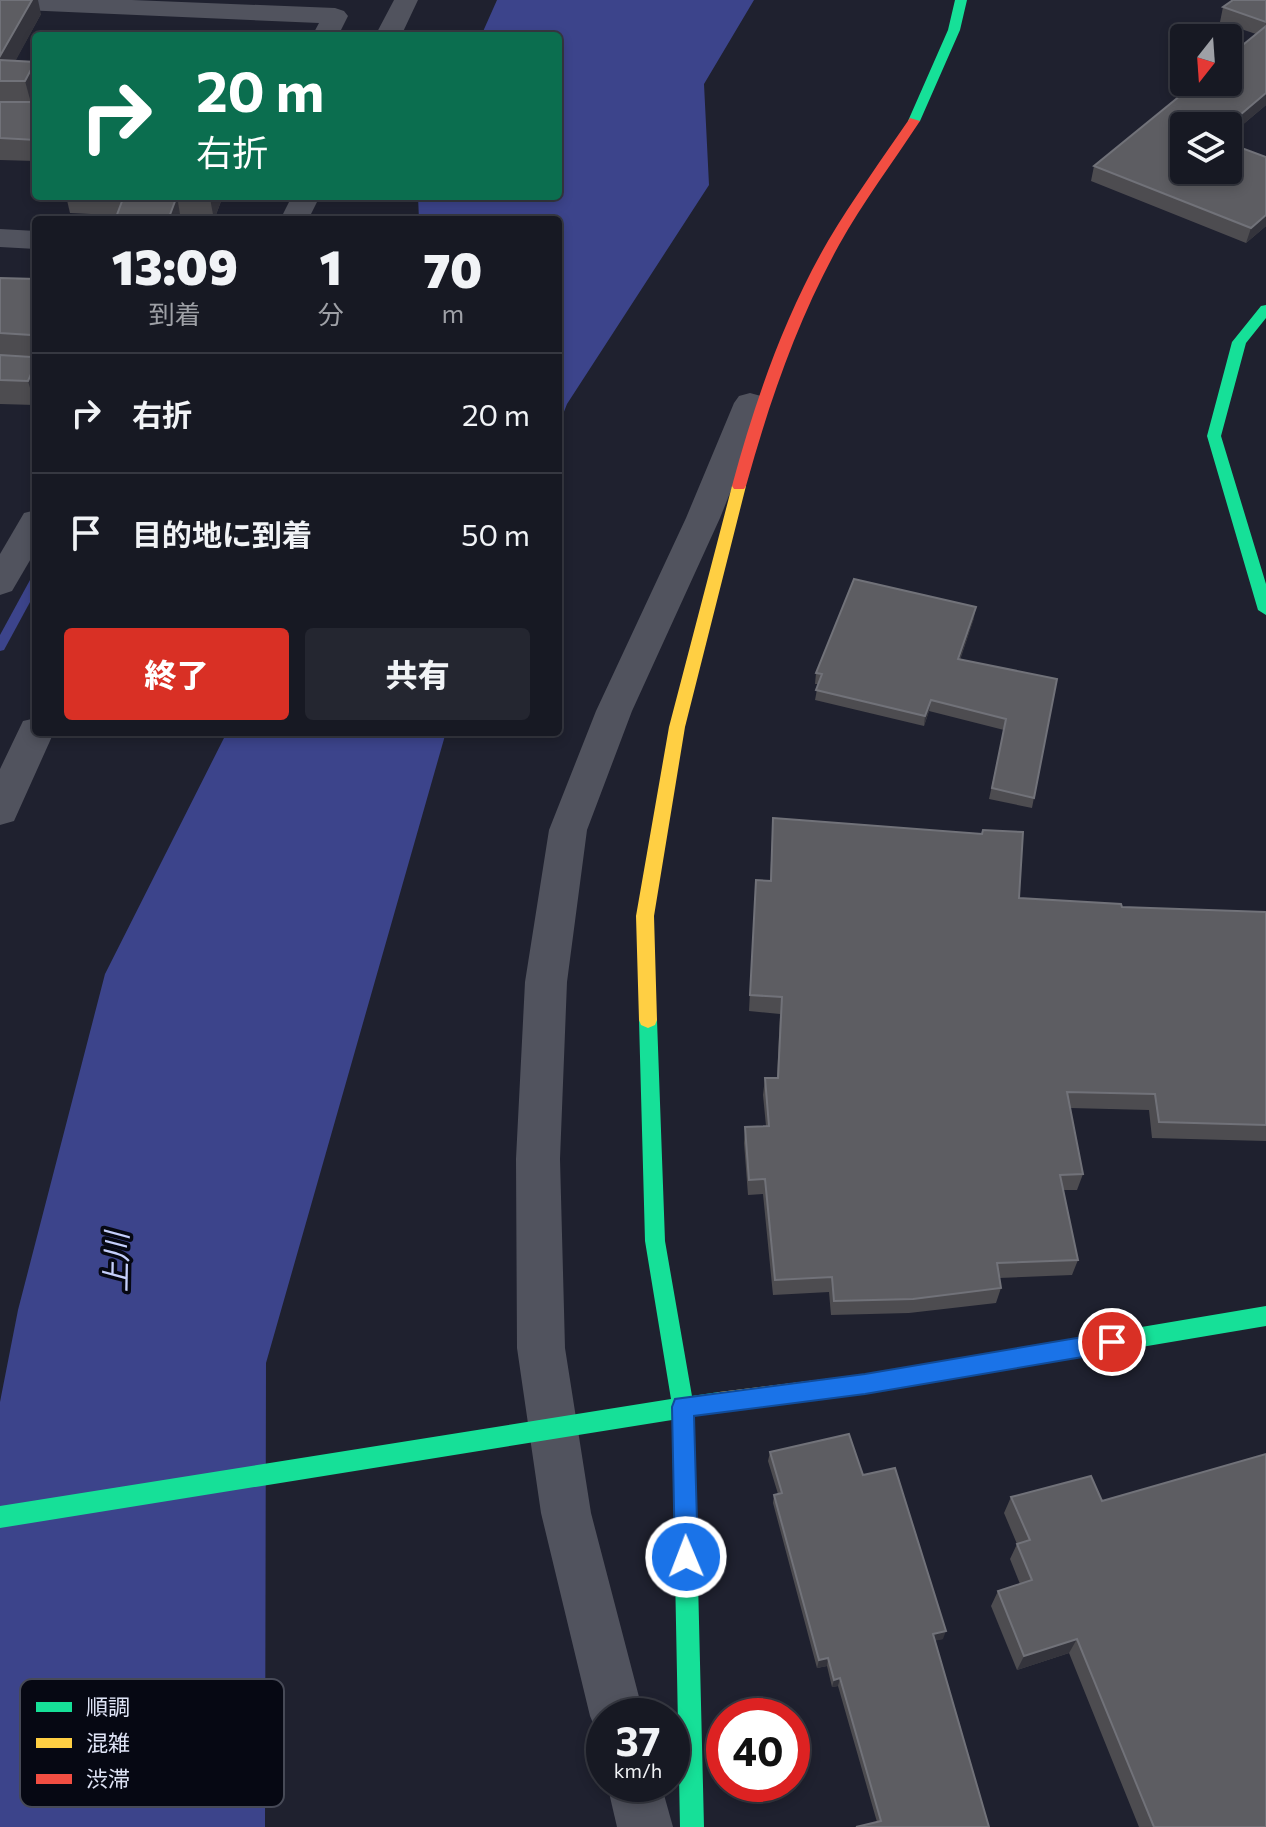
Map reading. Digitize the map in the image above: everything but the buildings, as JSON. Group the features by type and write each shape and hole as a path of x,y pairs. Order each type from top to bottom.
{"street":[{"path":"390,32 406,0"},
{"path":"692,1827 683,1407 655,1241 645,916 677,727 749,449 787,344 824,260 920,112 954,30 961,0"},
{"path":"0,2 335,16 327,32"},
{"path":"0,238 32,240"},
{"path":"1266,309 1239,342 1214,436 1266,610"},
{"path":"612,1698 566,1513 541,1348 538,1159 546,982 568,830 614,711 703,518 766,366 787,344"},
{"path":"0,583 32,528"},
{"path":"0,811 34,736"},
{"path":"0,1517 683,1407 865,1384 1266,1316"},
{"path":"639,1802 645,1827"}],"water":[{"path":"497,0 754,0 704,84 709,185 567,404 562,417 562,216 419,216 418,200 562,200 562,32 483,32"},
{"name":"上川","path":"225,736 445,736 266,1363 265,1679 20,1679 20,1807 265,1807 265,1827 0,1827 0,1402 18,1310 105,974"}],"waterway":[{"path":"0,647 32,587"}],"traffic: fast":[{"path":"914,121 954,30 961,0"},
{"path":"1266,309 1239,342 1214,436 1266,610"},
{"path":"648,1020 655,1241 683,1407 692,1827"},
{"path":"1094,1345 1266,1316"},
{"path":"0,1517 719,1402"}],"traffic: slow":[{"path":"648,1020 645,916 677,727 739,486"},
{"path":"719,1402 865,1384 1094,1345"}],"traffic: jam":[{"path":"739,486 775,371 798,315 844,225 914,121"}],"route":[{"path":"686,1557 683,1407 865,1384 1112,1342"}]}
